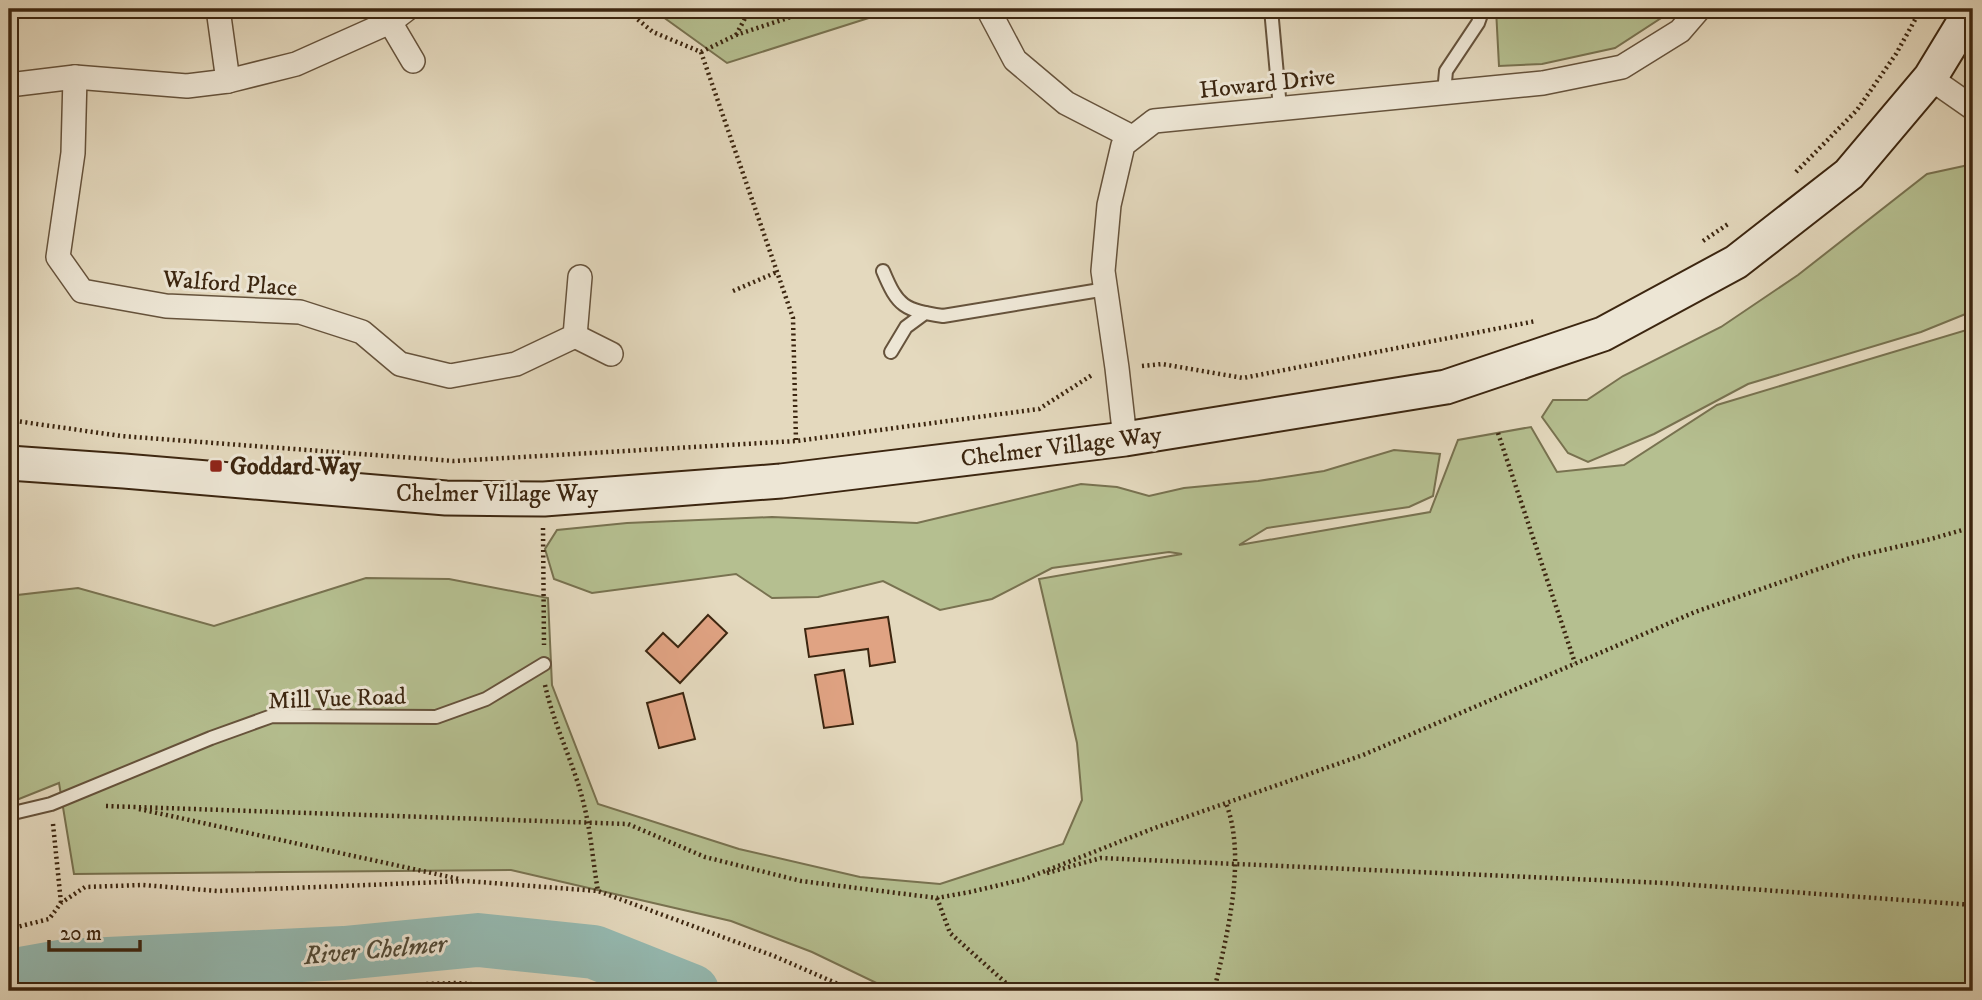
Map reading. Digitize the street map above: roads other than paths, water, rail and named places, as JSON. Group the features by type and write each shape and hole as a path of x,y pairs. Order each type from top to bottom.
{"street":[{"path":"218,9 229,81"},
{"path":"988,9 1015,60 1066,103 1132,137 1123,145 1109,205 1103,271 1125,439"},
{"name":"Howard Drive","path":"1132,137 1154,121 1542,83 1622,67 1680,31 1699,9"},
{"name":"Chelmer Village Way","path":"9,463 446,498 544,499 781,481 1125,439 1446,387 1603,334 1736,262 1849,174 1930,78 1972,9"},
{"path":"9,85 75,78 187,86 229,81 296,64 398,15 414,61"},
{"name":"Walford Place","path":"75,78 73,153 58,257 82,291 166,306 300,312 362,332 400,364 450,376 516,364 575,336"},
{"path":"1930,78 1973,108"},
{"path":"580,277 575,336 611,354"}],"lane":[{"path":"1271,9 1280,108"},
{"path":"1444,93 1446,71 1478,23 1483,9"},
{"path":"883,271 893,296 902,305 943,316 1106,289"},
{"path":"891,352 906,327 925,313"},
{"name":"Mill Vue Road","path":"9,814 51,804 211,738 272,716 436,717 486,699 544,664"}],"waterway":[{"name":"River Chelmer","path":"9,976 65,966 344,953 478,940 594,952 692,991"}],"place":[{"name":"Goddard Way","path":"216,466"}]}
